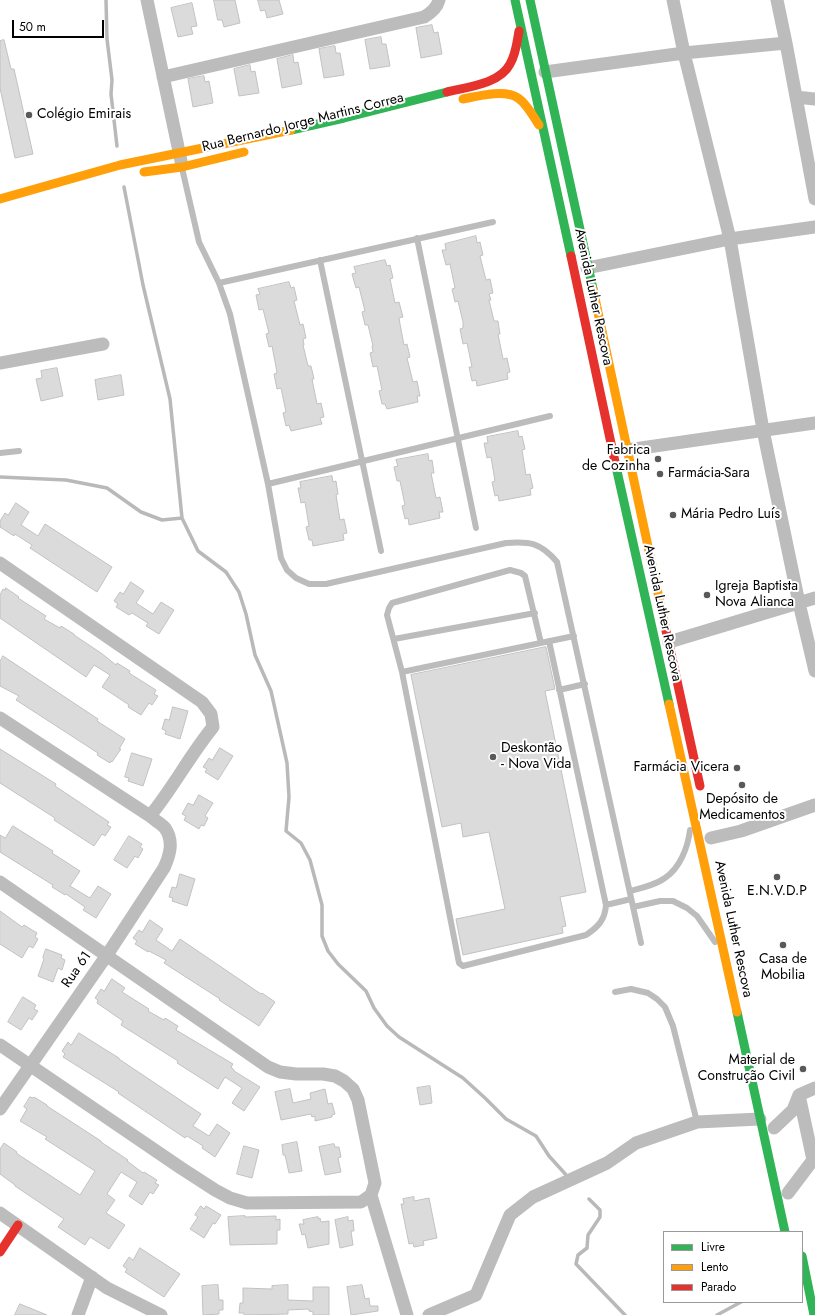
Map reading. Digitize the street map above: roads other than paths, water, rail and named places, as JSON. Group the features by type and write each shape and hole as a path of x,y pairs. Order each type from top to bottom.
{"main road":[{"name":"Avenida Luther Rescova","path":"515,0 730,981 771,1126 786,1231"},
{"name":"Avenida Luther Rescova","path":"530,0 702,792"},
{"name":"Rua Bernardo Jorge Martins Correa","path":"0,199 120,165 179,154 337,120 488,81 506,71 514,53 520,26"},
{"path":"455,101 490,94 509,94 522,102 543,132"},
{"name":"Rua Bernardo Jorge Martins Correa","path":"329,131 351,124 403,113"},
{"name":"Rua Bernardo Jorge Martins Correa","path":"138,173 182,167 255,150"},
{"name":"Rua Bernardo Jorge Martins Correa","path":"52,185 114,176"},
{"path":"785,1178 789,1196"},
{"path":"0,1252 18,1225"},
{"path":"803,1258 811,1277 814,1315"}],"street":[{"path":"147,0 182,167"},
{"path":"163,77 424,17 432,13 439,0"},
{"path":"673,0 684,53 730,239 763,430 798,603 815,671"},
{"path":"777,0 815,199"},
{"path":"545,72 684,53 786,43"},
{"path":"796,97 815,99"},
{"path":"587,268 730,239 815,227"},
{"path":"0,363 103,344"},
{"path":"627,450 815,423"},
{"path":"0,563 202,702 211,714 213,727 198,746 184,769 150,816 0,718"},
{"path":"669,642 815,598"},
{"path":"711,838 740,831 815,805"},
{"name":"Rua 61","path":"0,1109 107,956 164,868 170,855 170,843 165,828 150,816"},
{"path":"0,882 268,1067 280,1072 335,1076 344,1081 353,1089 361,1112 375,1183 371,1196 407,1315"},
{"path":"0,1045 203,1183 230,1198 247,1203 278,1204 361,1202 371,1196"},
{"path":"429,1315 476,1295 510,1214 533,1197 607,1163 636,1143 697,1122 771,1126 793,1110 799,1095 815,1088"},
{"path":"789,1196 813,1160 799,1095"},
{"path":"0,1213 107,1288 161,1315"},
{"path":"78,1315 92,1277"}],"lane":[{"path":"182,167 199,242 219,283 230,314 268,484 282,558 287,570 296,578 309,584 326,584 506,543 521,541 536,544 548,552 557,562 641,942"},
{"path":"219,283 493,222"},
{"path":"417,238 476,528"},
{"path":"320,260 381,551"},
{"path":"268,484 550,416"},
{"path":"0,453 19,451"},
{"path":"541,643 525,576 521,573 510,570 392,603 387,615 402,672 459,963 463,966 586,935 602,921 606,914 606,905 549,641"},
{"path":"394,639 535,613"},
{"path":"402,672 574,636"},
{"path":"559,690 585,684"},
{"path":"630,891 650,885 665,878 673,870 682,858 689,841 693,810"},
{"path":"606,905 632,899"},
{"path":"633,906 660,901 672,901 687,908 698,916 714,941 730,981"},
{"path":"615,992 631,989 648,993 665,1007 673,1026 697,1122"}],"waterway":[{"path":"106,0 107,39 112,80 111,94 117,146"},
{"path":"124,187 143,285 170,399 182,518 198,551 226,572 239,592 246,614 255,655 271,691 287,763 289,797 286,831 301,843 310,860 322,905 322,936 328,951 338,964 366,991 374,1008 387,1026 399,1037 463,1078 506,1119 536,1136 549,1156 568,1177"},
{"path":"0,477 66,480 107,488 141,512 162,520 182,518"},
{"path":"589,1199 600,1210 600,1217 588,1235 587,1248 578,1255 576,1264 625,1315"},
{"path":"717,1315 739,1303"}],"place":[{"name":"Colégio Emirais","path":"29,115"},
{"name":"Fabrica de Cozinha","path":"658,459"},
{"name":"Farmácia-Sara","path":"660,474"},
{"name":"Mária Pedro Luís","path":"673,515"},
{"name":"Igreja Baptista Nova Alianca","path":"707,595"},
{"name":"Deskontão - Nova Vida","path":"493,757"},
{"name":"Farmácia Vicera","path":"737,768"},
{"name":"Depósito de Medicamentos","path":"742,785"},
{"name":"E.N.V.D.P","path":"777,877"},
{"name":"Casa de Mobilia","path":"783,945"},
{"name":"Material de Construção Civil","path":"803,1069"}]}
